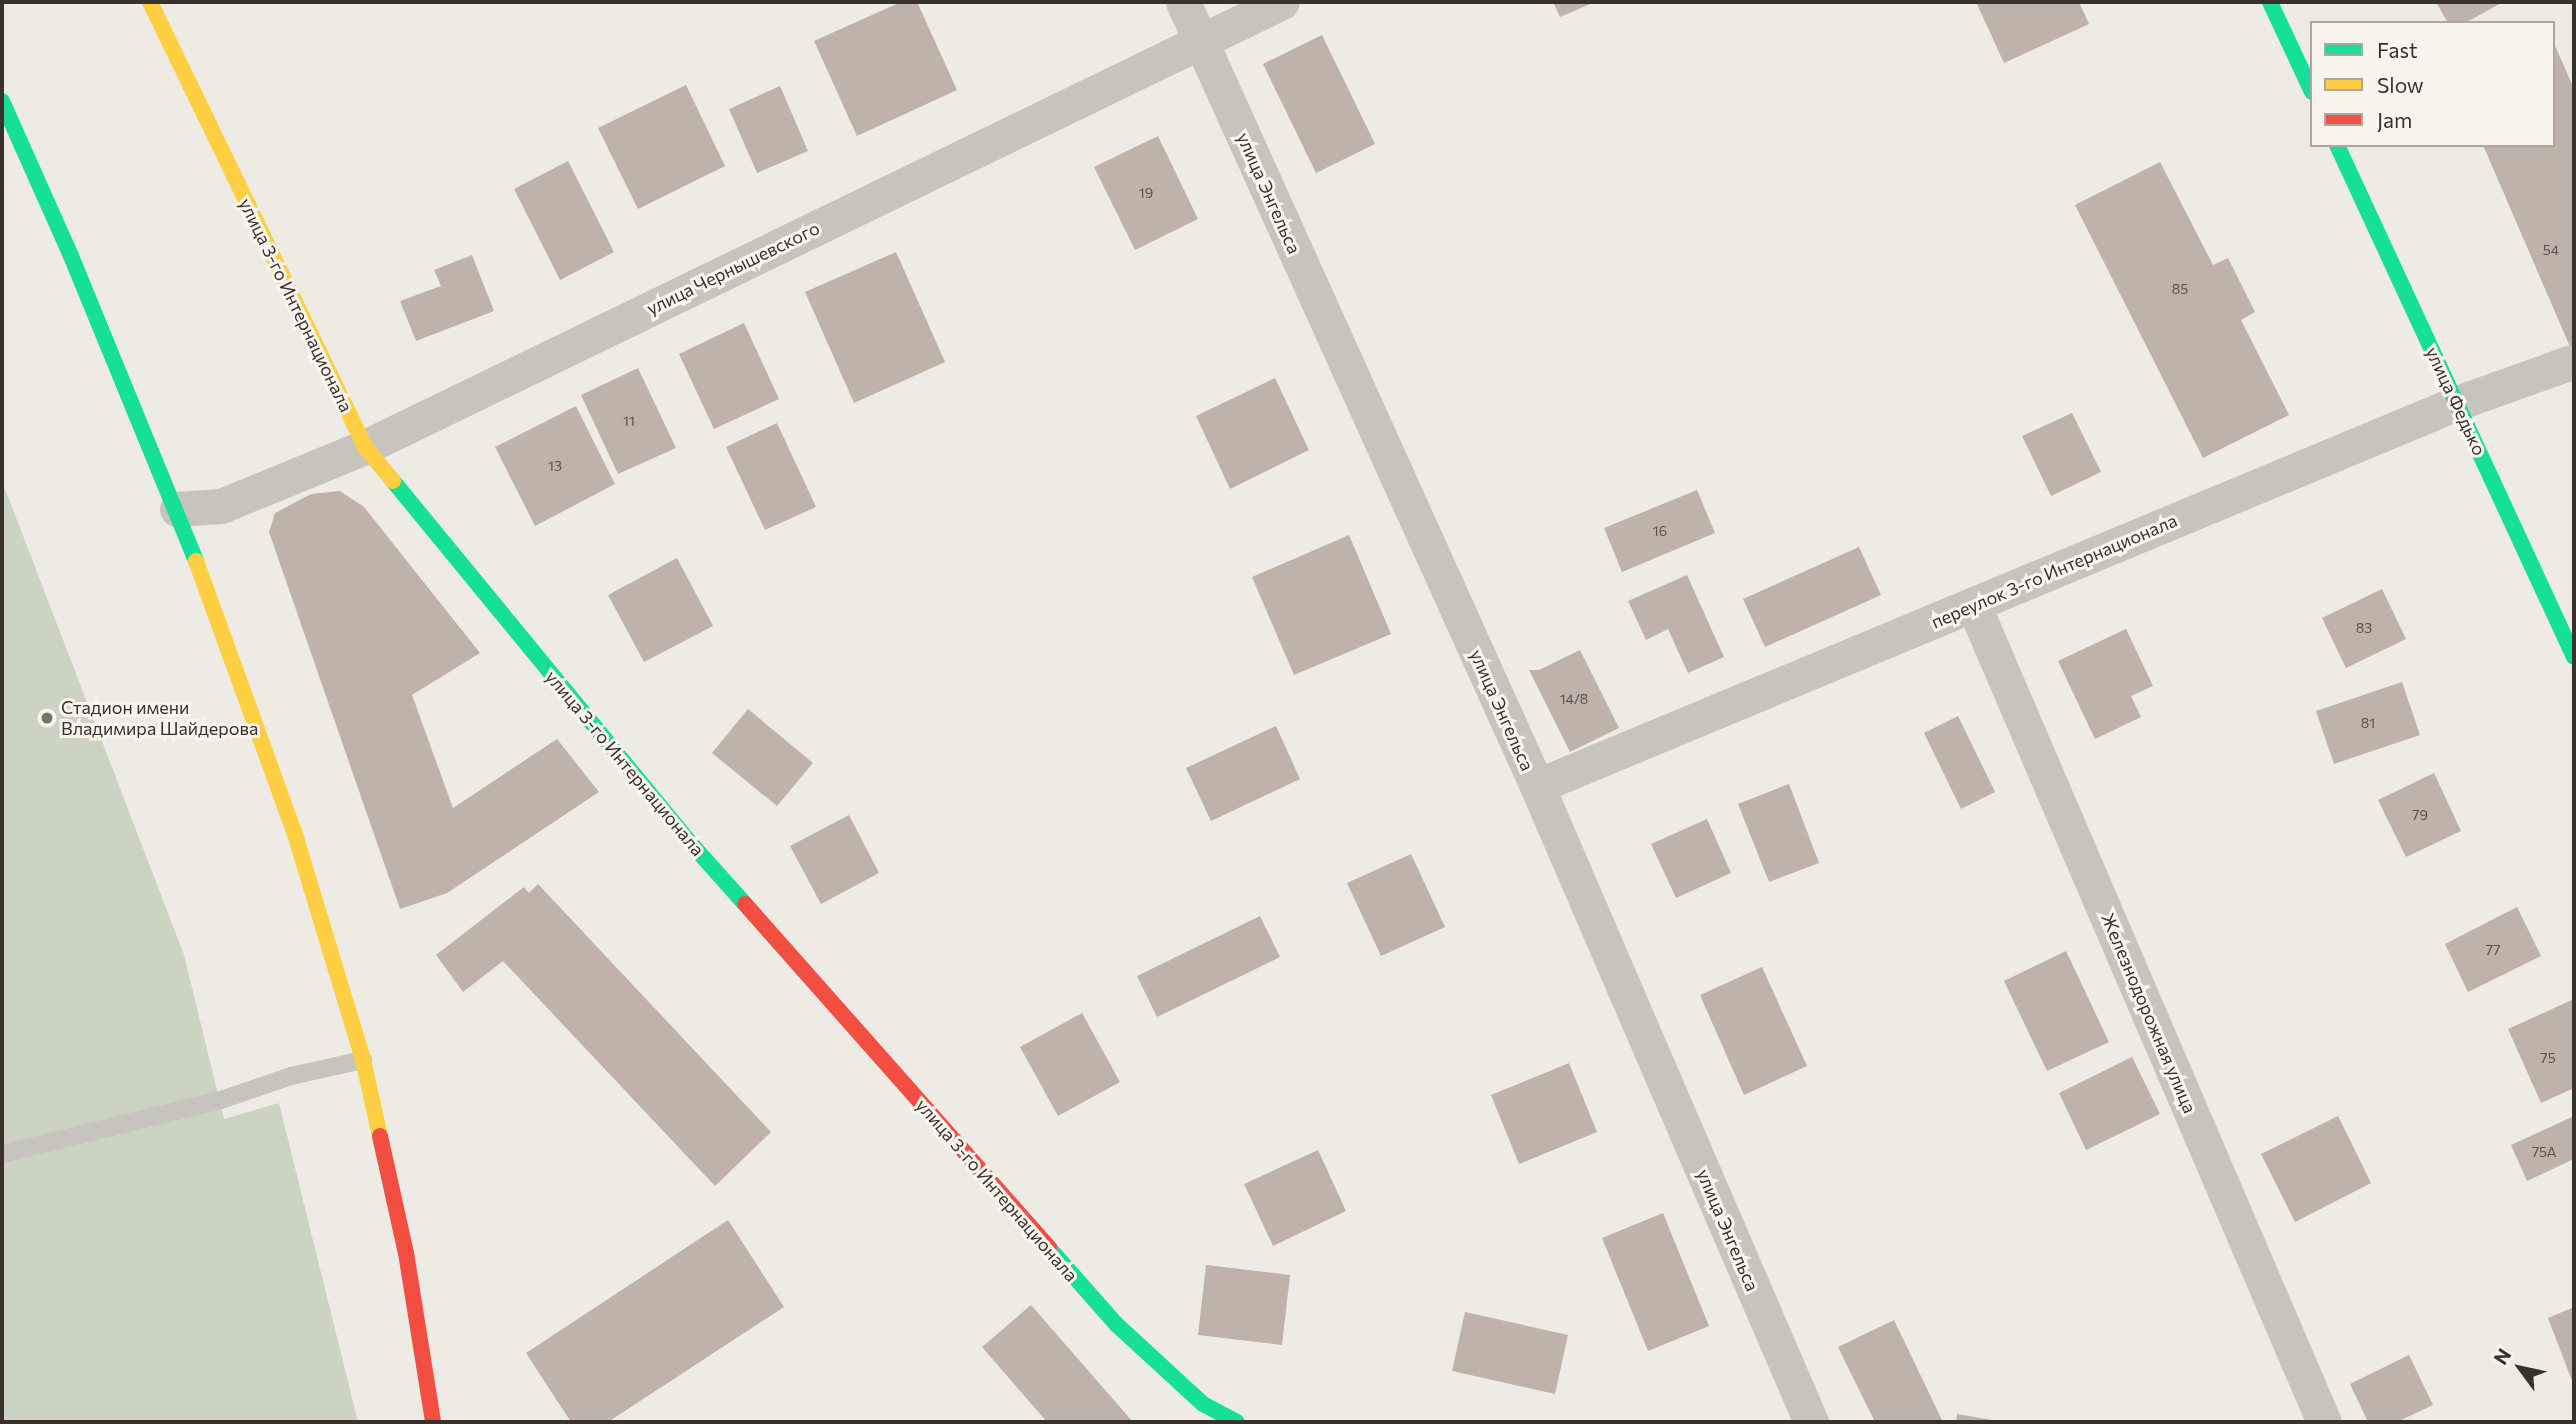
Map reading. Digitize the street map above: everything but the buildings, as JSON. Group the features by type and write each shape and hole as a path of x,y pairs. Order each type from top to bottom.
{"main road":[{"name":"улица 3-го Интернационала","path":"150,2 365,447 686,838 1116,1324 1203,1404 1237,1422"},
{"path":"2270,2 2310,88"},
{"path":"2,102 71,256 177,509 294,831 363,1060 406,1253 433,1422"},
{"name":"улица Федько","path":"2338,147 2574,657"}],"street":[{"name":"улица Энгельса","path":"1183,2 1537,786 1811,1422"},
{"name":"улица Чернышевского","path":"177,509 221,506 365,447 1282,2"},
{"name":"переулок 3-го Интернационала","path":"1537,786 2457,403 2574,361"},
{"name":"Железнодорожная улица","path":"1973,604 2324,1422"}],"lane":[{"path":"2,1154 221,1100 291,1076 363,1060"}],"green space":[{"name":"Стадион имени Владимира Шайдерова","path":"2,481 184,955 224,1119 279,1103 358,1422 2,1422"}],"traffic: fast":[{"path":"2270,2 2310,88"},
{"path":"2,101 71,256 196,561"},
{"path":"2338,147 2574,657"},
{"path":"393,481 686,838 745,904"},
{"path":"1049,1248 1116,1324 1203,1404 1237,1422"}],"traffic: slow":[{"path":"150,2 365,447 393,481"},
{"path":"196,561 294,831 363,1060 380,1136"}],"traffic: jam":[{"path":"745,904 1049,1248"},
{"path":"380,1136 406,1253 433,1422"}],"place":[{"name":"Стадион имени Владимира Шайдерова","path":"47,718"}]}
